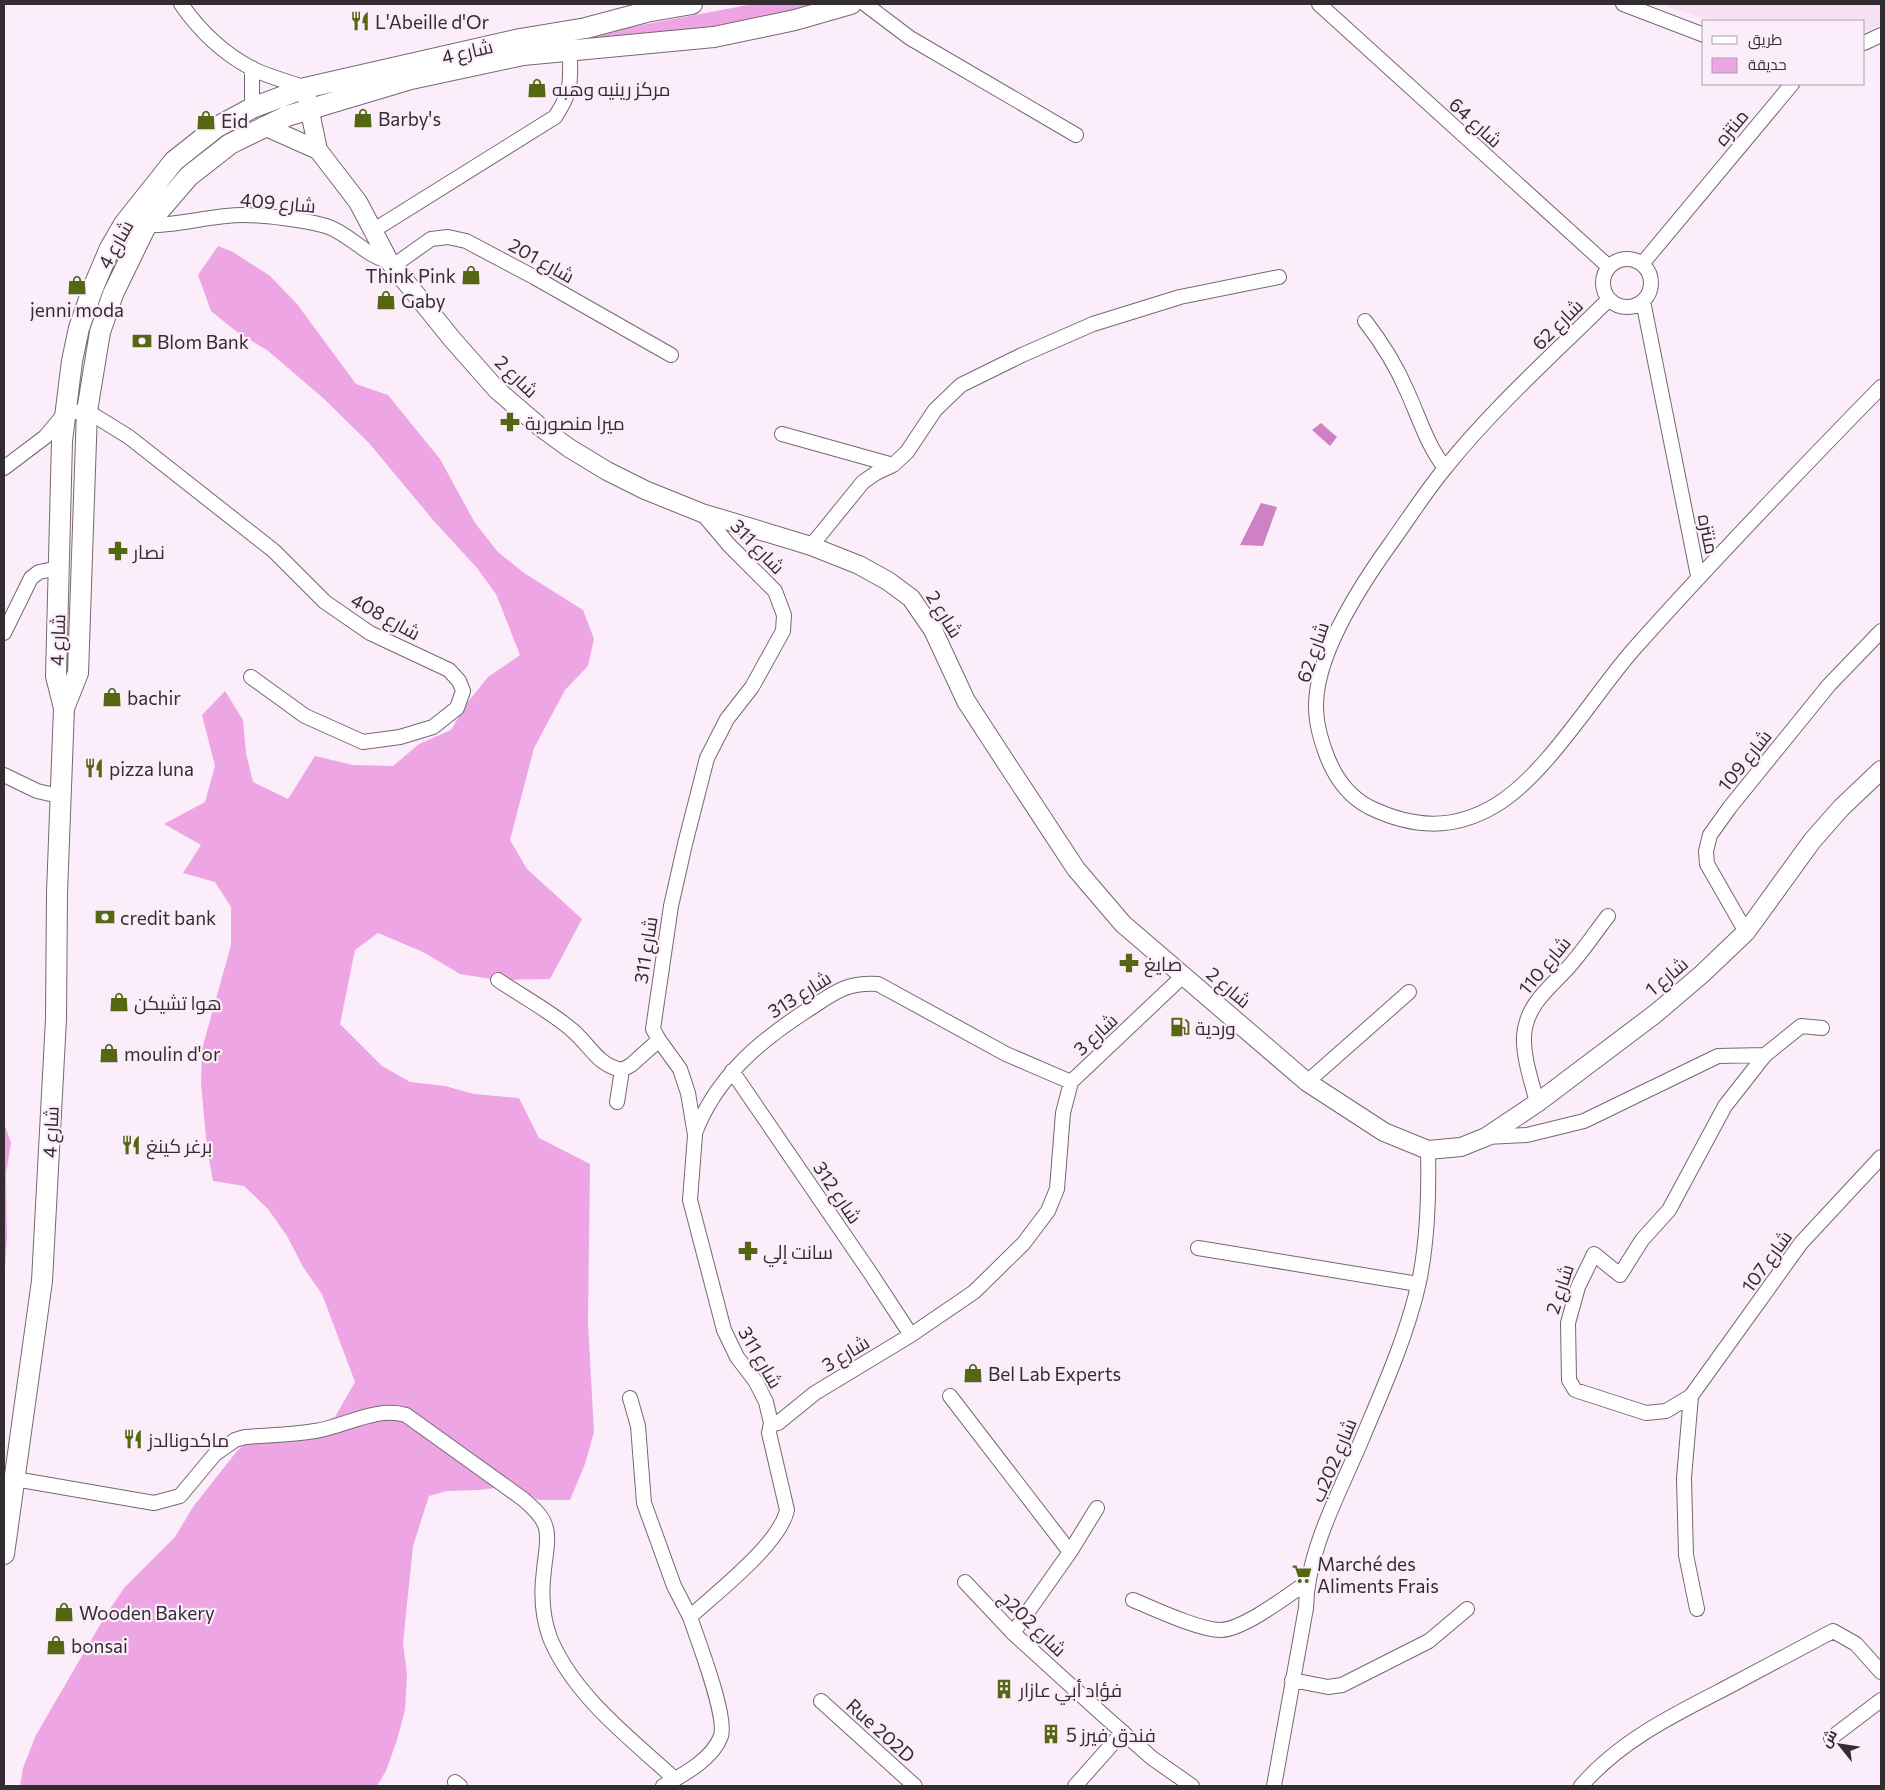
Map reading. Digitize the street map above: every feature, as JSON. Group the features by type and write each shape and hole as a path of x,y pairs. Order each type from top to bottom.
{"main road":[{"path":"521,47 652,8 692,4"},
{"path":"521,47 570,51 714,37 795,20 851,4"},
{"name":"شارع 4","path":"4,1554 42,1281 56,1019 59,796 64,708 56,676 61,476 65,414 78,328 110,248 124,224 174,162 217,127 252,108 305,88 521,47"},
{"name":"شارع 4","path":"64,708 78,673 87,411 100,332 120,279 146,226 189,176 230,144 264,126 310,107 521,47"},
{"path":"61,476 84,474"}],"street":[{"path":"181,4 205,34 252,68 305,88"},
{"path":"865,4 910,38 1076,135"},
{"name":"شارع 64","path":"1318,4 1609,267"},
{"path":"1623,4 1702,34"},
{"path":"1865,43 1881,35"},
{"path":"374,230 555,117 568,97 571,82 570,51"},
{"path":"252,68 252,108"},
{"name":"منتزه","path":"1642,264 1791,85"},
{"name":"شارع 2","path":"305,88 318,150 358,202 391,264 497,390 539,426 607,471 645,490 702,513 811,546 859,565 888,581 911,598 933,630 966,701 1076,869 1123,924 1307,1082 1384,1132 1428,1150"},
{"name":"شارع 2","path":"264,126 318,150"},
{"name":"شارع 409","path":"124,224 164,226 242,215 304,222 327,226 369,253 391,264"},
{"name":"شارع 201","path":"391,264 431,239 448,237 466,241 534,277 671,355"},
{"path":"1631,259 1642,264 1648,272 1651,282 1649,292 1643,301 1635,306 1625,307 1609,299 1603,289 1603,277 1609,267 1619,260 1631,259"},
{"path":"811,546 863,482 893,465 908,452 934,410 962,385 1022,355 1093,324 1180,297 1279,277"},
{"name":"شارع 62","path":"1609,299 1477,431 1445,468 1374,567 1348,608 1317,688 1317,729 1337,779 1365,805 1403,821 1423,825 1450,822 1475,815 1496,806 1518,789 1546,759 1605,683 1698,576"},
{"name":"منتزه","path":"1643,301 1698,576"},
{"path":"1365,321 1383,344 1407,391 1430,446 1445,468"},
{"name":"منتزه","path":"1698,576 1881,387"},
{"path":"4,468 45,437 65,414 87,411"},
{"name":"شارع 408","path":"87,411 129,437 274,551 325,602 370,633 449,670 459,681 462,691 457,708 433,727 400,738 363,742 305,716 251,677"},
{"path":"782,434 893,465"},
{"path":"4,475 20,457"},
{"name":"شارع 311","path":"702,513 729,545 775,591 784,615 783,631 752,687 727,719 708,758 671,906 653,1029 680,1069 688,1093 695,1135 690,1200 716,1305 724,1330 737,1357 756,1382 766,1402 771,1423"},
{"path":"4,633 31,578 39,572 59,568"},
{"name":"شارع 109","path":"1746,932 1707,864 1706,851 1710,835 1730,807 1829,686 1881,632"},
{"name":"شارع 1","path":"1428,1150 1461,1147 1486,1137 1537,1103 1655,1014 1702,974 1746,932 1812,841 1840,808 1881,770"},
{"path":"4,775 37,791 59,796"},
{"name":"شارع 110","path":"1537,1103 1524,1035 1530,1011 1544,992 1566,970 1608,916"},
{"name":"شارع 3","path":"771,1423 778,1423 815,1393 911,1335 985,1283 1023,1244 1048,1211 1059,1177 1063,1113 1071,1082 1182,976"},
{"path":"498,980 573,1030 597,1059 615,1069 622,1070 631,1066 659,1040"},
{"name":"شارع 313","path":"695,1135 704,1109 732,1070 771,1034 844,987 859,983 878,984 1006,1054 1071,1082"},
{"path":"1307,1082 1409,992"},
{"name":"شارع 2","path":"1691,1396 1666,1411 1646,1413 1575,1390 1569,1380 1568,1324 1578,1287 1594,1254 1620,1275 1642,1240 1669,1210 1725,1106 1765,1055 1801,1026 1822,1028"},
{"path":"1486,1137 1527,1135 1584,1121 1718,1056 1765,1055"},
{"path":"617,1102 622,1070"},
{"name":"شارع 312","path":"732,1070 870,1271 911,1335"},
{"name":"شارع 202ب","path":"1274,1786 1306,1608 1306,1583 1323,1532 1402,1337 1418,1284 1424,1251 1428,1150"},
{"name":"شارع 107","path":"1691,1396 1801,1243 1881,1157"},
{"path":"1198,1248 1418,1284"},
{"path":"950,1396 1070,1552"},
{"path":"1691,1396 1684,1478 1686,1555 1697,1609"},
{"path":"15,1479 154,1503 180,1496 215,1454 235,1440 244,1437 316,1431 377,1414 398,1412 406,1415 523,1499 538,1513 547,1530 543,1609 550,1637 583,1690 669,1783 709,1754 720,1737 723,1726 690,1617 674,1586 644,1503 638,1426 630,1398"},
{"path":"690,1617 768,1544 785,1520 787,1510 769,1433 771,1423"},
{"path":"1013,1633 1070,1552 1098,1508"},
{"name":"شارع 202ج","path":"965,1582 1013,1633 1123,1732 1152,1758 1192,1786"},
{"path":"1133,1600 1206,1627 1220,1630 1228,1629 1261,1614 1306,1583"},
{"path":"1292,1680 1328,1687 1342,1685 1430,1641 1468,1609"},
{"path":"1581,1786 1596,1769 1631,1741 1665,1719 1833,1631 1856,1644 1881,1672"},
{"path":"1830,1738 1881,1700"},
{"name":"Rue 202D","path":"821,1701 915,1786"},
{"path":"1075,1786 1123,1732"}],"shaded area":[{"path":"1659,4 1881,4 1881,24 1865,32 1865,20 1711,20"},
{"path":"1321,423 1337,437 1330,446 1312,430"},
{"path":"1261,503 1277,507 1263,546 1240,545"}],"green space":[{"path":"753,4 826,4 780,23 589,39 631,27"},
{"path":"218,246 233,252 270,276 297,304 356,384 388,395 440,459 475,523 498,552 524,573 583,610 594,639 588,666 565,690 534,748 510,840 527,869 582,919 550,979 498,980 460,974 423,952 378,933 355,950 340,1024 382,1066 410,1082 445,1086 474,1094 519,1098 539,1138 590,1164 588,1323 594,1432 585,1464 570,1500 539,1500 509,1486 479,1490 447,1491 429,1496 413,1546 403,1643 407,1674 405,1710 386,1771 377,1786 20,1786 23,1768 36,1735 104,1618 124,1588 175,1537 193,1507 237,1451 263,1428 301,1432 335,1417 355,1382 322,1294 303,1267 287,1236 268,1209 244,1186 213,1181 207,1149 201,1083 202,1049 231,945 231,907 215,882 183,873 201,845 164,824 205,802 215,766 202,715 225,691 243,720 246,753 253,782 288,799 315,756 353,765 393,766 419,744 451,730 467,703 488,677 520,655 496,594 477,568 433,520 369,443 323,398 267,350 237,332 211,311 198,275"},
{"path":"4,1123 11,1143 6,1174 7,1237 4,1283"}],"place":[{"name":"L'Abeille d'Or","path":"360,21"},
{"name":"مركز رينيه وهبه","path":"537,88"},
{"name":"Barby's","path":"363,118"},
{"name":"Eid","path":"206,120"},
{"name":"Think Pink","path":"471,275"},
{"name":"jenni moda","path":"77,285"},
{"name":"Gaby","path":"386,300"},
{"name":"Blom Bank","path":"142,341"},
{"name":"ميرا منصورية","path":"510,422"},
{"name":"نصار","path":"118,551"},
{"name":"bachir","path":"112,697"},
{"name":"pizza luna","path":"94,768"},
{"name":"credit bank","path":"105,917"},
{"name":"صايغ","path":"1129,963"},
{"name":"هوا تشيكن","path":"119,1002"},
{"name":"وردية","path":"1180,1027"},
{"name":"moulin d'or","path":"109,1053"},
{"name":"برغر كينغ","path":"131,1145"},
{"name":"سانت إلي","path":"748,1251"},
{"name":"Bel Lab Experts","path":"973,1373"},
{"name":"ماكدونالدز","path":"133,1439"},
{"name":"Marché des Aliments Frais","path":"1302,1574"},
{"name":"Wooden Bakery","path":"64,1612"},
{"name":"bonsai","path":"56,1645"},
{"name":"فؤاد أبي عازار","path":"1004,1689"},
{"name":"فندق فيرز 5","path":"1051,1734"}]}
